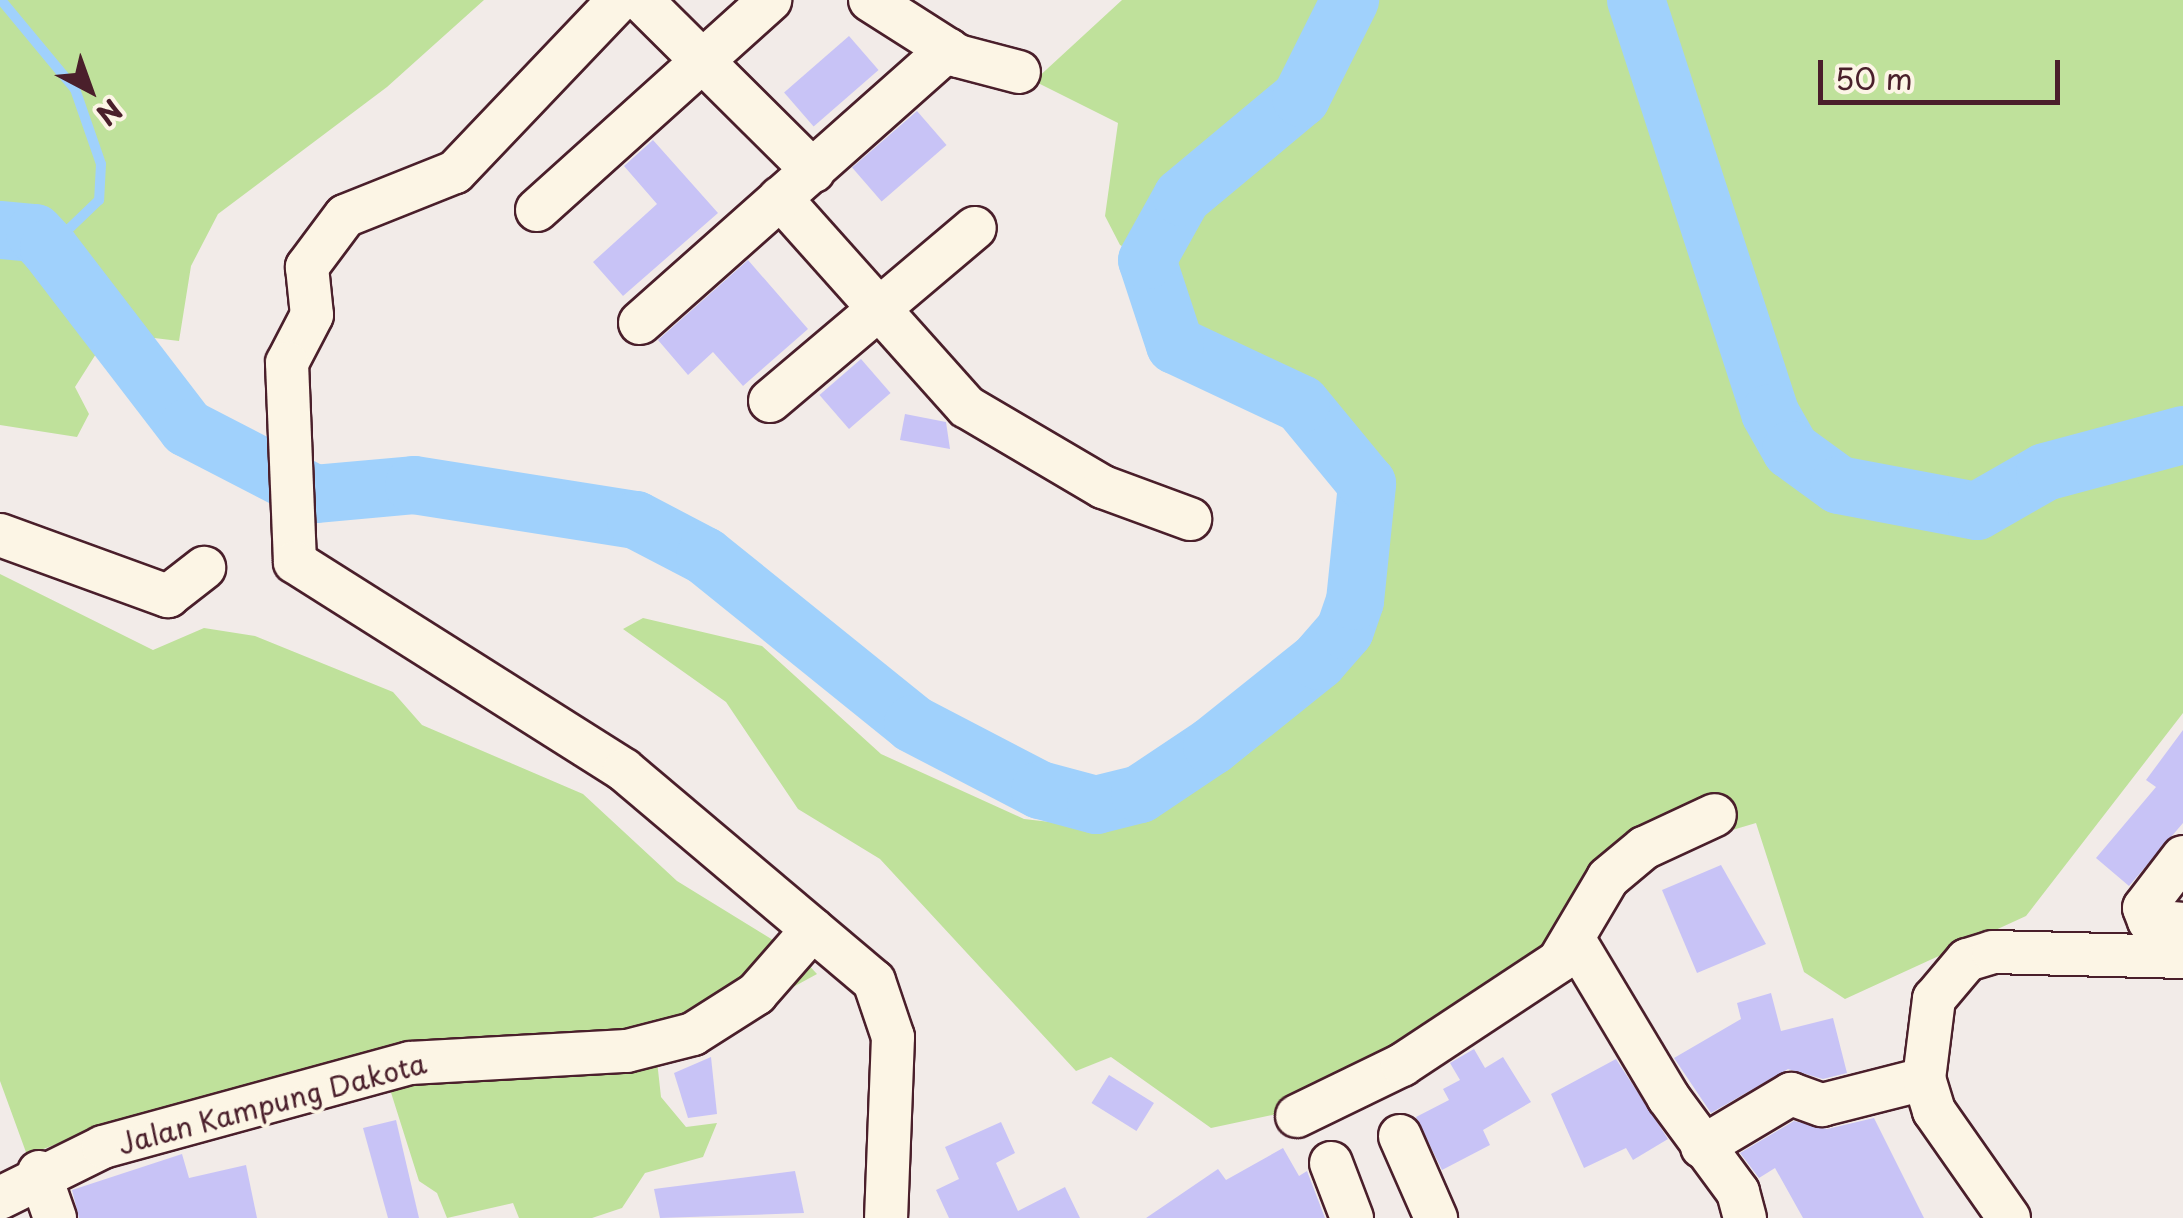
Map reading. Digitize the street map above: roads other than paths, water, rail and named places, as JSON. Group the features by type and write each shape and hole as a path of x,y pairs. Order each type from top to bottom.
{"street":[{"path":"619,0 455,172 345,216 306,267 312,315 287,363 286,425 295,562 624,770 874,980 892,1010 886,1218"},
{"path":"641,0 704,56 813,171"},
{"path":"536,210 770,0"},
{"path":"870,0 948,50 1020,72"},
{"path":"640,323 948,50"},
{"path":"780,198 877,311 967,407 1103,486 1190,520"},
{"path":"770,401 975,228"},
{"path":"0,535 168,596 204,568"},
{"path":"1298,1116 1402,1065 1576,942 1608,878 1644,848 1715,815"},
{"path":"2183,857 2144,908 2149,922 2183,924"},
{"name":"Jalan Kampung Dakota","path":"0,1198 39,1172 410,1063 627,1050 678,1039 756,994 813,929"},
{"path":"1576,942 1702,1147 1738,1192 1745,1218"},
{"path":"2009,1218 1934,1111 1924,1079 1934,999 1967,960 1993,952 2183,957"},
{"path":"1702,1147 1790,1094 1822,1105 1924,1079"},
{"path":"1400,1136 1436,1218"},
{"path":"1331,1163 1352,1218"},
{"path":"39,1172 55,1218"}],"waterway":[{"path":"1,0 75,89 101,164 99,200 49,248"},
{"path":"0,230 35,233 187,428 315,494 414,485 636,520 705,556 913,724 1040,790 1096,805 1140,794 1212,746 1318,661 1345,630 1355,601 1367,484 1301,404 1175,345 1147,260 1182,197 1301,98 1350,0"},
{"path":"1636,0 1770,413 1791,450 1839,485 1977,511 2045,472 2183,435"}]}
